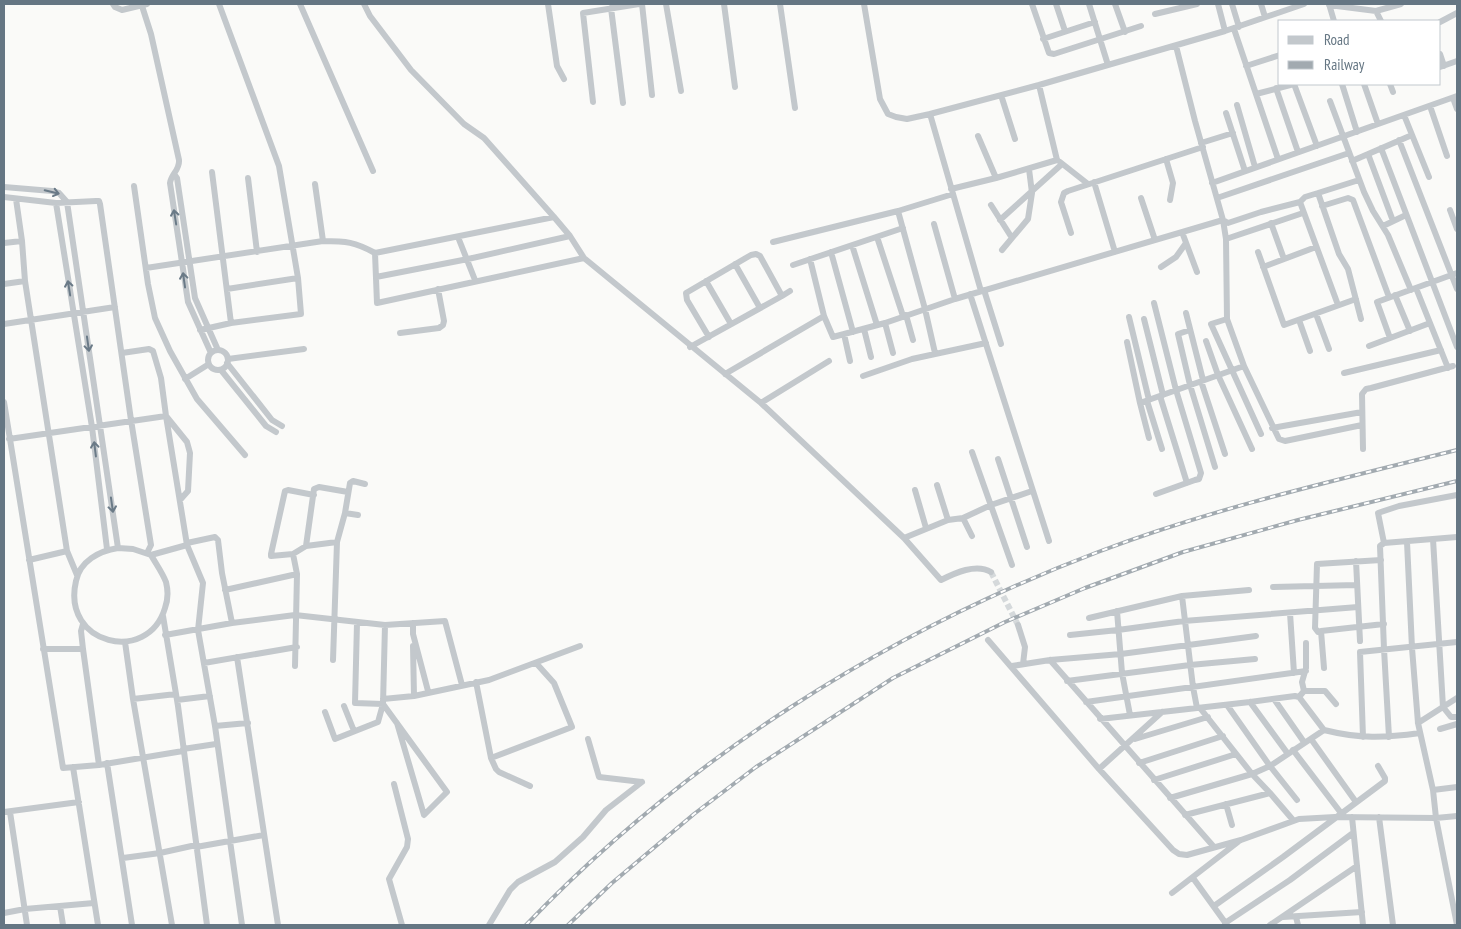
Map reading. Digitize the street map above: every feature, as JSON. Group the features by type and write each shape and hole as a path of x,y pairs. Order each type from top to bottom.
{"street":[{"path":"113,4 122,10 144,5 179,160 179,166 171,179 171,189 185,261 188,302 218,350 225,353 228,361 272,420 282,426"},
{"path":"204,329 231,323 301,314 298,278 279,166 219,4"},
{"path":"300,4 373,171"},
{"path":"364,4 370,16 411,70 464,124 484,138 554,216 584,258 760,403 904,538 941,580 962,571 979,569 991,572"},
{"path":"548,4 557,66 564,78"},
{"path":"593,102 583,14 601,7 611,8 636,4 652,95"},
{"path":"666,4 682,91"},
{"path":"724,4 735,87"},
{"path":"780,4 795,108"},
{"path":"864,4 879,92 884,108 888,114 907,119 1039,85 1176,46 1236,28 1302,4"},
{"path":"1032,4 1049,53 1054,54 1141,26"},
{"path":"1056,4 1065,31"},
{"path":"1089,4 1108,65"},
{"path":"1115,4 1124,32"},
{"path":"1155,14 1197,4"},
{"path":"1218,4 1225,31"},
{"path":"1232,4 1246,66 1278,160"},
{"path":"1261,4 1265,18"},
{"path":"1334,20 1329,4 1376,11 1401,4"},
{"path":"611,8 623,103"},
{"path":"1376,11 1380,20"},
{"path":"1441,21 1457,13"},
{"path":"1043,39 1095,22"},
{"path":"1176,46 1223,220 1226,239 1227,319 1244,366 1272,428 1279,439 1285,441 1362,425"},
{"path":"1246,66 1278,56"},
{"path":"1442,66 1457,62"},
{"path":"1039,85 1060,162 1091,183 1115,252"},
{"path":"1256,94 1290,85"},
{"path":"1294,85 1317,146"},
{"path":"1342,85 1357,132"},
{"path":"1364,85 1378,124"},
{"path":"1390,85 1393,92"},
{"path":"1276,88 1298,152"},
{"path":"1001,95 1015,139"},
{"path":"1212,183 1455,97 1457,109"},
{"path":"1330,102 1359,180 1373,211 1388,235 1450,367 1366,389 1362,394 1364,449"},
{"path":"1237,105 1256,168"},
{"path":"1430,106 1447,156"},
{"path":"1226,113 1245,171"},
{"path":"930,114 952,191 1001,344"},
{"path":"1404,115 1429,177"},
{"path":"1071,233 1061,198 1068,190 1166,159 1232,133"},
{"path":"1352,161 1412,135"},
{"path":"978,136 996,178"},
{"path":"1399,140 1455,274 1457,289"},
{"path":"1381,148 1457,347"},
{"path":"1217,198 1349,153"},
{"path":"1368,154 1393,221"},
{"path":"1166,159 1173,183 1170,200"},
{"path":"773,242 898,211 952,191 1060,162"},
{"path":"1000,220 1032,193 1060,162"},
{"path":"1002,250 1028,219 1032,193 1029,169"},
{"path":"212,172 231,323"},
{"path":"248,178 257,252"},
{"path":"810,259 824,316 833,337 885,323 970,294 1223,220 1228,223 1234,222 1261,212 1300,202 1305,197 1359,180"},
{"path":"315,184 324,242"},
{"path":"134,186 155,318 197,399 245,455"},
{"path":"4,187 52,191 59,193 67,202 118,548"},
{"path":"1318,193 1339,254 1348,270 1360,319"},
{"path":"4,197 56,203 98,201 100,204 151,545 149,554 159,568 166,583 168,600 163,616 153,629 140,638 125,642 102,639 83,624 74,601 74,590 77,574 90,559 107,549 118,548 149,554 215,537 218,540 232,624"},
{"path":"1141,198 1156,240"},
{"path":"1322,206 1348,198 1353,200 1392,296 1410,331"},
{"path":"16,199 25,281 67,551 77,574"},
{"path":"1300,202 1338,305"},
{"path":"56,203 92,427 107,549"},
{"path":"991,205 1012,238"},
{"path":"1450,210 1457,229"},
{"path":"898,211 925,308 934,353"},
{"path":"1226,239 1303,213"},
{"path":"1383,226 1406,215"},
{"path":"146,268 324,242 350,241 375,253 554,216"},
{"path":"1271,223 1284,259"},
{"path":"934,224 955,299"},
{"path":"793,265 903,228"},
{"path":"1182,232 1197,272"},
{"path":"376,277 468,260 570,236"},
{"path":"458,237 475,280"},
{"path":"877,237 913,340"},
{"path":"4,243 22,240"},
{"path":"1160,267 1176,257 1186,243"},
{"path":"852,245 877,325"},
{"path":"1263,267 1316,247"},
{"path":"831,252 853,332"},
{"path":"1258,252 1282,323 1286,325 1356,299"},
{"path":"375,253 377,302 584,258"},
{"path":"709,337 686,297 686,293 751,255 756,254 760,256 782,296"},
{"path":"735,264 760,308"},
{"path":"1390,338 1377,302 1455,274"},
{"path":"228,290 298,278"},
{"path":"4,284 25,281"},
{"path":"706,281 731,324"},
{"path":"400,333 439,328 443,325 444,321 438,289"},
{"path":"690,347 790,291"},
{"path":"970,294 1049,541"},
{"path":"1154,303 1176,390 1201,473 1199,478 1156,494"},
{"path":"4,324 115,307"},
{"path":"1186,313 1202,381 1225,454"},
{"path":"1316,314 1329,349"},
{"path":"725,374 824,316"},
{"path":"1130,317 1148,400 1162,448"},
{"path":"1144,319 1161,396 1187,483"},
{"path":"1227,319 1212,324 1260,434"},
{"path":"1299,320 1310,351"},
{"path":"885,323 893,353"},
{"path":"1369,346 1430,323"},
{"path":"204,329 211,353"},
{"path":"864,329 871,357"},
{"path":"1190,330 1178,334 1190,385 1215,467"},
{"path":"844,334 850,362"},
{"path":"1206,341 1218,375 1252,449"},
{"path":"1127,342 1149,438"},
{"path":"863,376 934,353 986,343"},
{"path":"221,370 228,361 304,349"},
{"path":"122,353 153,350 161,378 187,544 203,584 198,630 215,726 242,925"},
{"path":"218,350 211,353 208,358 209,364 212,368 221,370 266,426 276,432"},
{"path":"1344,373 1441,350"},
{"path":"760,403 829,361"},
{"path":"185,379 209,364"},
{"path":"1140,403 1244,366"},
{"path":"4,402 28,560 64,768 98,765 216,744"},
{"path":"1272,428 1362,412"},
{"path":"9,440 166,416"},
{"path":"166,416 187,442 190,453 188,491 180,500"},
{"path":"972,452 1012,565"},
{"path":"998,460 1027,547"},
{"path":"333,660 337,542 345,512 350,481 365,484"},
{"path":"937,485 948,520"},
{"path":"306,546 316,487 348,492"},
{"path":"314,495 288,490 284,494 270,554 274,557 294,554 306,546 337,542"},
{"path":"915,490 926,528"},
{"path":"904,538 926,528 948,520 963,518 991,505 1032,491"},
{"path":"1384,543 1378,513 1399,506 1457,495"},
{"path":"345,512 358,515"},
{"path":"963,518 972,536"},
{"path":"1389,737 1380,546 1384,543 1457,537"},
{"path":"1433,540 1443,707 1451,717 1457,717"},
{"path":"1408,542 1412,648 1418,723 1433,790 1436,818 1457,925"},
{"path":"28,560 67,551"},
{"path":"294,554 297,574 295,615 296,666"},
{"path":"1381,560 1317,564 1316,630 1384,624"},
{"path":"1356,561 1360,641"},
{"path":"225,590 297,574"},
{"path":"1273,587 1357,585"},
{"path":"1090,618 1182,596 1249,590"},
{"path":"1182,596 1193,686 1199,708 1252,774 1293,820"},
{"path":"1070,635 1184,621 1358,606"},
{"path":"1117,611 1122,673 1130,715"},
{"path":"1290,613 1294,672"},
{"path":"165,636 295,615 385,625 445,621 462,685"},
{"path":"163,616 207,925"},
{"path":"357,623 355,703 414,696 428,691 504,676 580,646"},
{"path":"412,623 414,696"},
{"path":"83,624 81,631 98,765"},
{"path":"325,712 335,739 378,722 383,701 385,625"},
{"path":"1018,625 1024,647 1022,664"},
{"path":"1321,631 1324,668"},
{"path":"413,634 428,691"},
{"path":"1012,666 1256,636"},
{"path":"988,640 1099,769 1173,850 1179,854 1187,855 1241,840 1293,820 1338,815 1352,817 1436,818 1457,816"},
{"path":"125,642 133,700 172,925"},
{"path":"1363,737 1360,652 1457,642"},
{"path":"1306,643 1306,671 1302,682 1302,694 1324,730"},
{"path":"204,663 296,647"},
{"path":"43,649 83,649"},
{"path":"237,657 278,925"},
{"path":"1067,681 1190,665 1255,659"},
{"path":"1050,660 1184,815 1214,846"},
{"path":"491,758 572,727 554,683 536,663"},
{"path":"1086,702 1306,671"},
{"path":"476,682 491,758 496,769 530,786"},
{"path":"1100,718 1227,705 1325,691 1336,704"},
{"path":"133,700 210,696"},
{"path":"1418,723 1457,698"},
{"path":"1274,699 1356,802"},
{"path":"383,701 447,792 424,815 397,723"},
{"path":"1250,702 1338,815"},
{"path":"1227,705 1270,766 1297,800"},
{"path":"344,706 354,732"},
{"path":"1099,769 1162,712"},
{"path":"1134,739 1208,717"},
{"path":"215,726 248,723"},
{"path":"1440,729 1457,724"},
{"path":"1170,798 1252,774 1270,766 1324,730 1363,737 1389,737 1420,732"},
{"path":"1139,763 1223,736"},
{"path":"489,925 510,890 518,882 554,862 582,837 606,810 642,782 599,777 588,739"},
{"path":"1154,780 1236,754"},
{"path":"107,763 132,925"},
{"path":"1214,906 1284,857 1386,780 1378,766"},
{"path":"73,767 98,925"},
{"path":"394,784 408,842 389,879 402,925"},
{"path":"1433,790 1457,787"},
{"path":"1184,815 1270,792"},
{"path":"27,925 7,812 78,802"},
{"path":"1226,804 1232,825"},
{"path":"1352,817 1364,925"},
{"path":"1379,817 1393,925"},
{"path":"1193,878 1226,924 1290,880 1353,833"},
{"path":"123,858 264,835"},
{"path":"1172,893 1241,840"},
{"path":"1273,924 1357,866"},
{"path":"4,913 25,909 94,903"},
{"path":"60,906 63,925"},
{"path":"1282,918 1362,912"},
{"path":"1296,916 1298,925"}],"tunnel":[{"path":"991,572 1018,625"}],"railway":[{"path":"526,925 587,865 652,808 720,756 791,707 865,662 941,621 1018,585 1142,536 1231,508 1457,450"},
{"path":"568,925 612,883 694,814 756,767 893,678 1005,622 1085,588 1183,552 1298,520 1457,481"}]}
